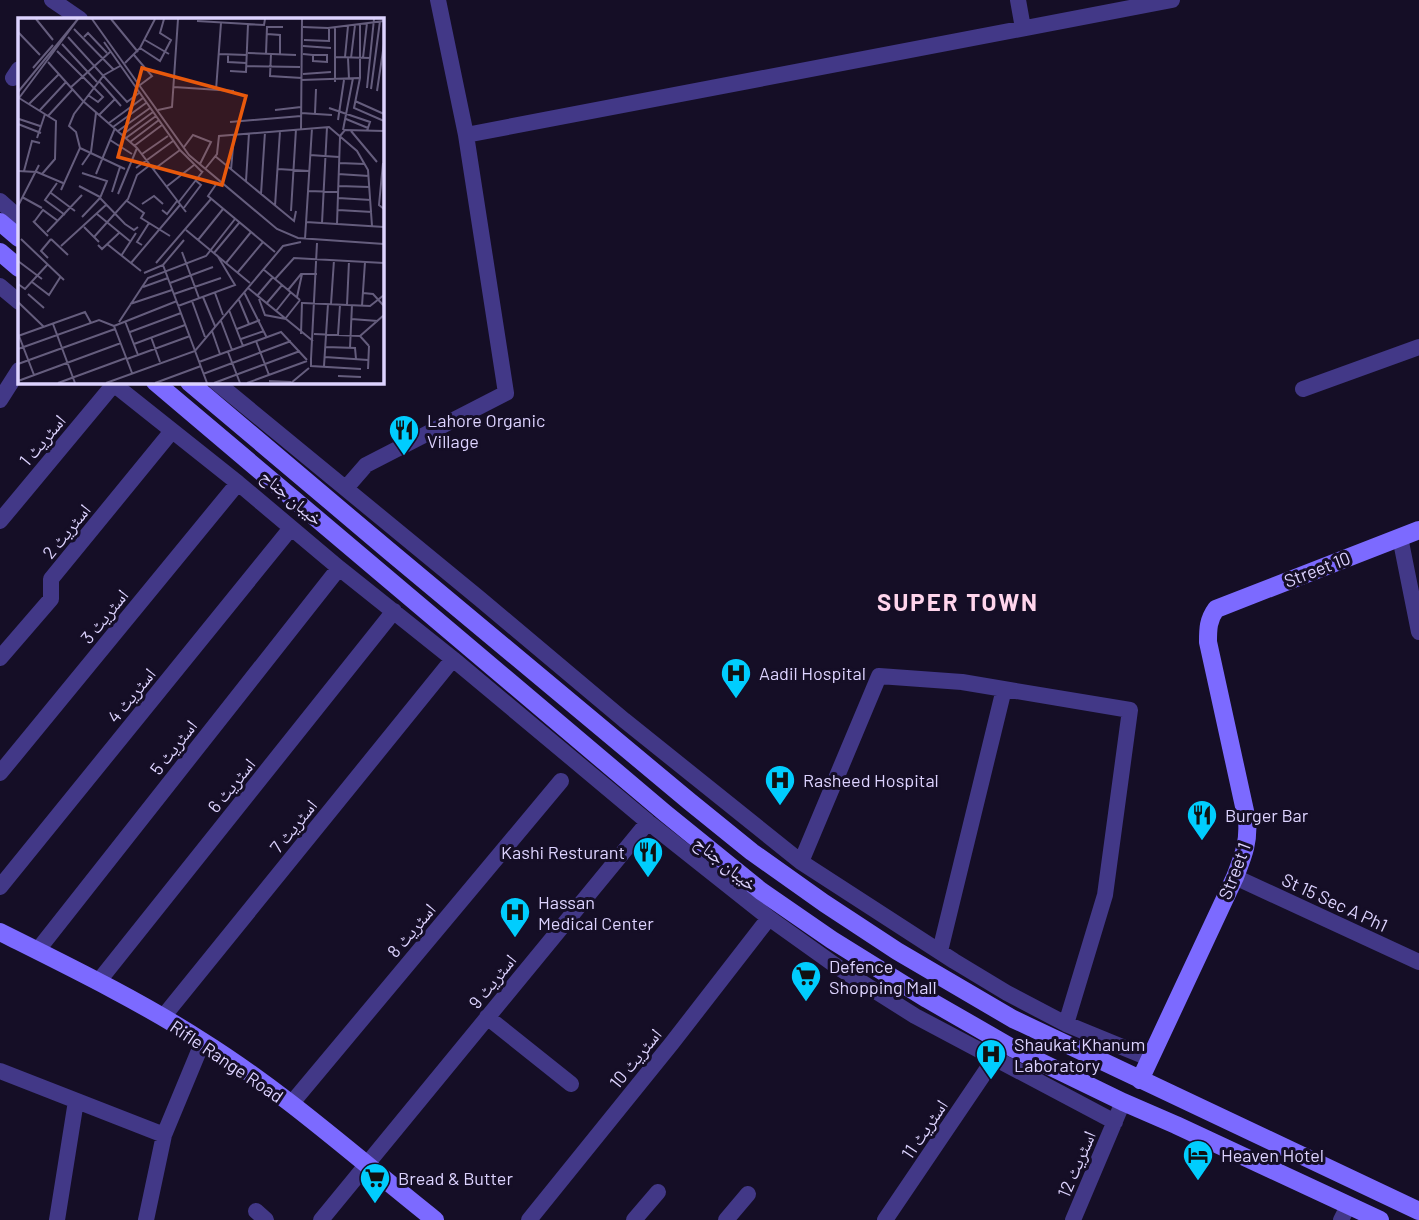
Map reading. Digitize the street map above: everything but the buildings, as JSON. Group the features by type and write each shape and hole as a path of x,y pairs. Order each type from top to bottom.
{"main road":[{"path":"0,222 18,237"},
{"path":"0,252 18,267"},
{"name":"خیبان جناح","path":"156,383 665,813 761,891 832,940 1014,1049 1176,1125 1344,1213 1380,1220"},
{"name":"خیبان جناح","path":"190,383 752,852 835,909 920,964 1013,1019 1419,1212"},
{"name":"Street 10","path":"1216,609 1419,530"},
{"name":"Street 1","path":"1140,1080 1235,877 1247,844 1247,820 1208,642 1208,625 1216,609"},
{"name":"Rifle Range Road","path":"0,932 98,982 203,1041 291,1104 432,1219"}],"street":[{"path":"346,488 366,465 506,393 466,135 438,0"},
{"path":"1018,0 1023,28"},
{"path":"466,135 1172,0"},
{"path":"57,9 78,18"},
{"path":"0,201 18,217"},
{"path":"0,286 18,301"},
{"path":"1303,388 1419,347"},
{"path":"0,400 18,372"},
{"path":"113,383 769,918 839,968 915,1016 1115,1122"},
{"name":"اسٹریٹ 1","path":"0,522 113,383"},
{"path":"217,383 801,862 1007,993 1066,1024 1149,1058"},
{"name":"اسٹریٹ 2","path":"0,658 51,599 51,579 172,430"},
{"name":"اسٹریٹ 3","path":"0,773 238,483"},
{"name":"اسٹریٹ 4","path":"0,887 291,528"},
{"path":"1399,537 1419,632"},
{"name":"اسٹریٹ 5","path":"37,950 339,568"},
{"name":"اسٹریٹ 6","path":"98,982 394,611"},
{"name":"اسٹریٹ 7","path":"163,1017 453,659"},
{"path":"801,862 878,677 962,682 1130,710 1105,895 1066,1024"},
{"path":"940,951 1004,689"},
{"name":"اسٹریٹ 8","path":"291,1104 561,781"},
{"name":"اسٹریٹ 9","path":"321,1220 648,822"},
{"name":"St 15 Sec A Ph1","path":"1235,877 1419,962"},
{"name":"اسٹریٹ 10","path":"529,1220 769,918"},
{"path":"487,1017 571,1084"},
{"path":"146,1220 164,1135 203,1041"},
{"name":"اسٹریٹ 11","path":"885,1220 994,1059"},
{"path":"0,1072 164,1135"},
{"path":"57,1220 76,1101"},
{"name":"اسٹریٹ 12","path":"1073,1220 1123,1102"},
{"path":"635,1220 658,1192"},
{"path":"726,1220 748,1194"}],"place":[{"name":"Lahore Organic Village","path":"404,457"},
{"name":"Aadil Hospital","path":"736,700"},
{"name":"Rasheed Hospital","path":"780,807"},
{"name":"Burger Bar","path":"1202,842"},
{"name":"Kashi Resturant","path":"648,879"},
{"name":"Hassan Medical Center","path":"515,939"},
{"name":"Defence Shopping Mall","path":"806,1003"},
{"name":"Shaukat Khanum Laboratory","path":"991,1081"},
{"name":"Heaven Hotel","path":"1198,1182"},
{"name":"Bread & Butter","path":"375,1205"}],"district":[{"name":"SUPER TOWN","path":"958,601"}]}
